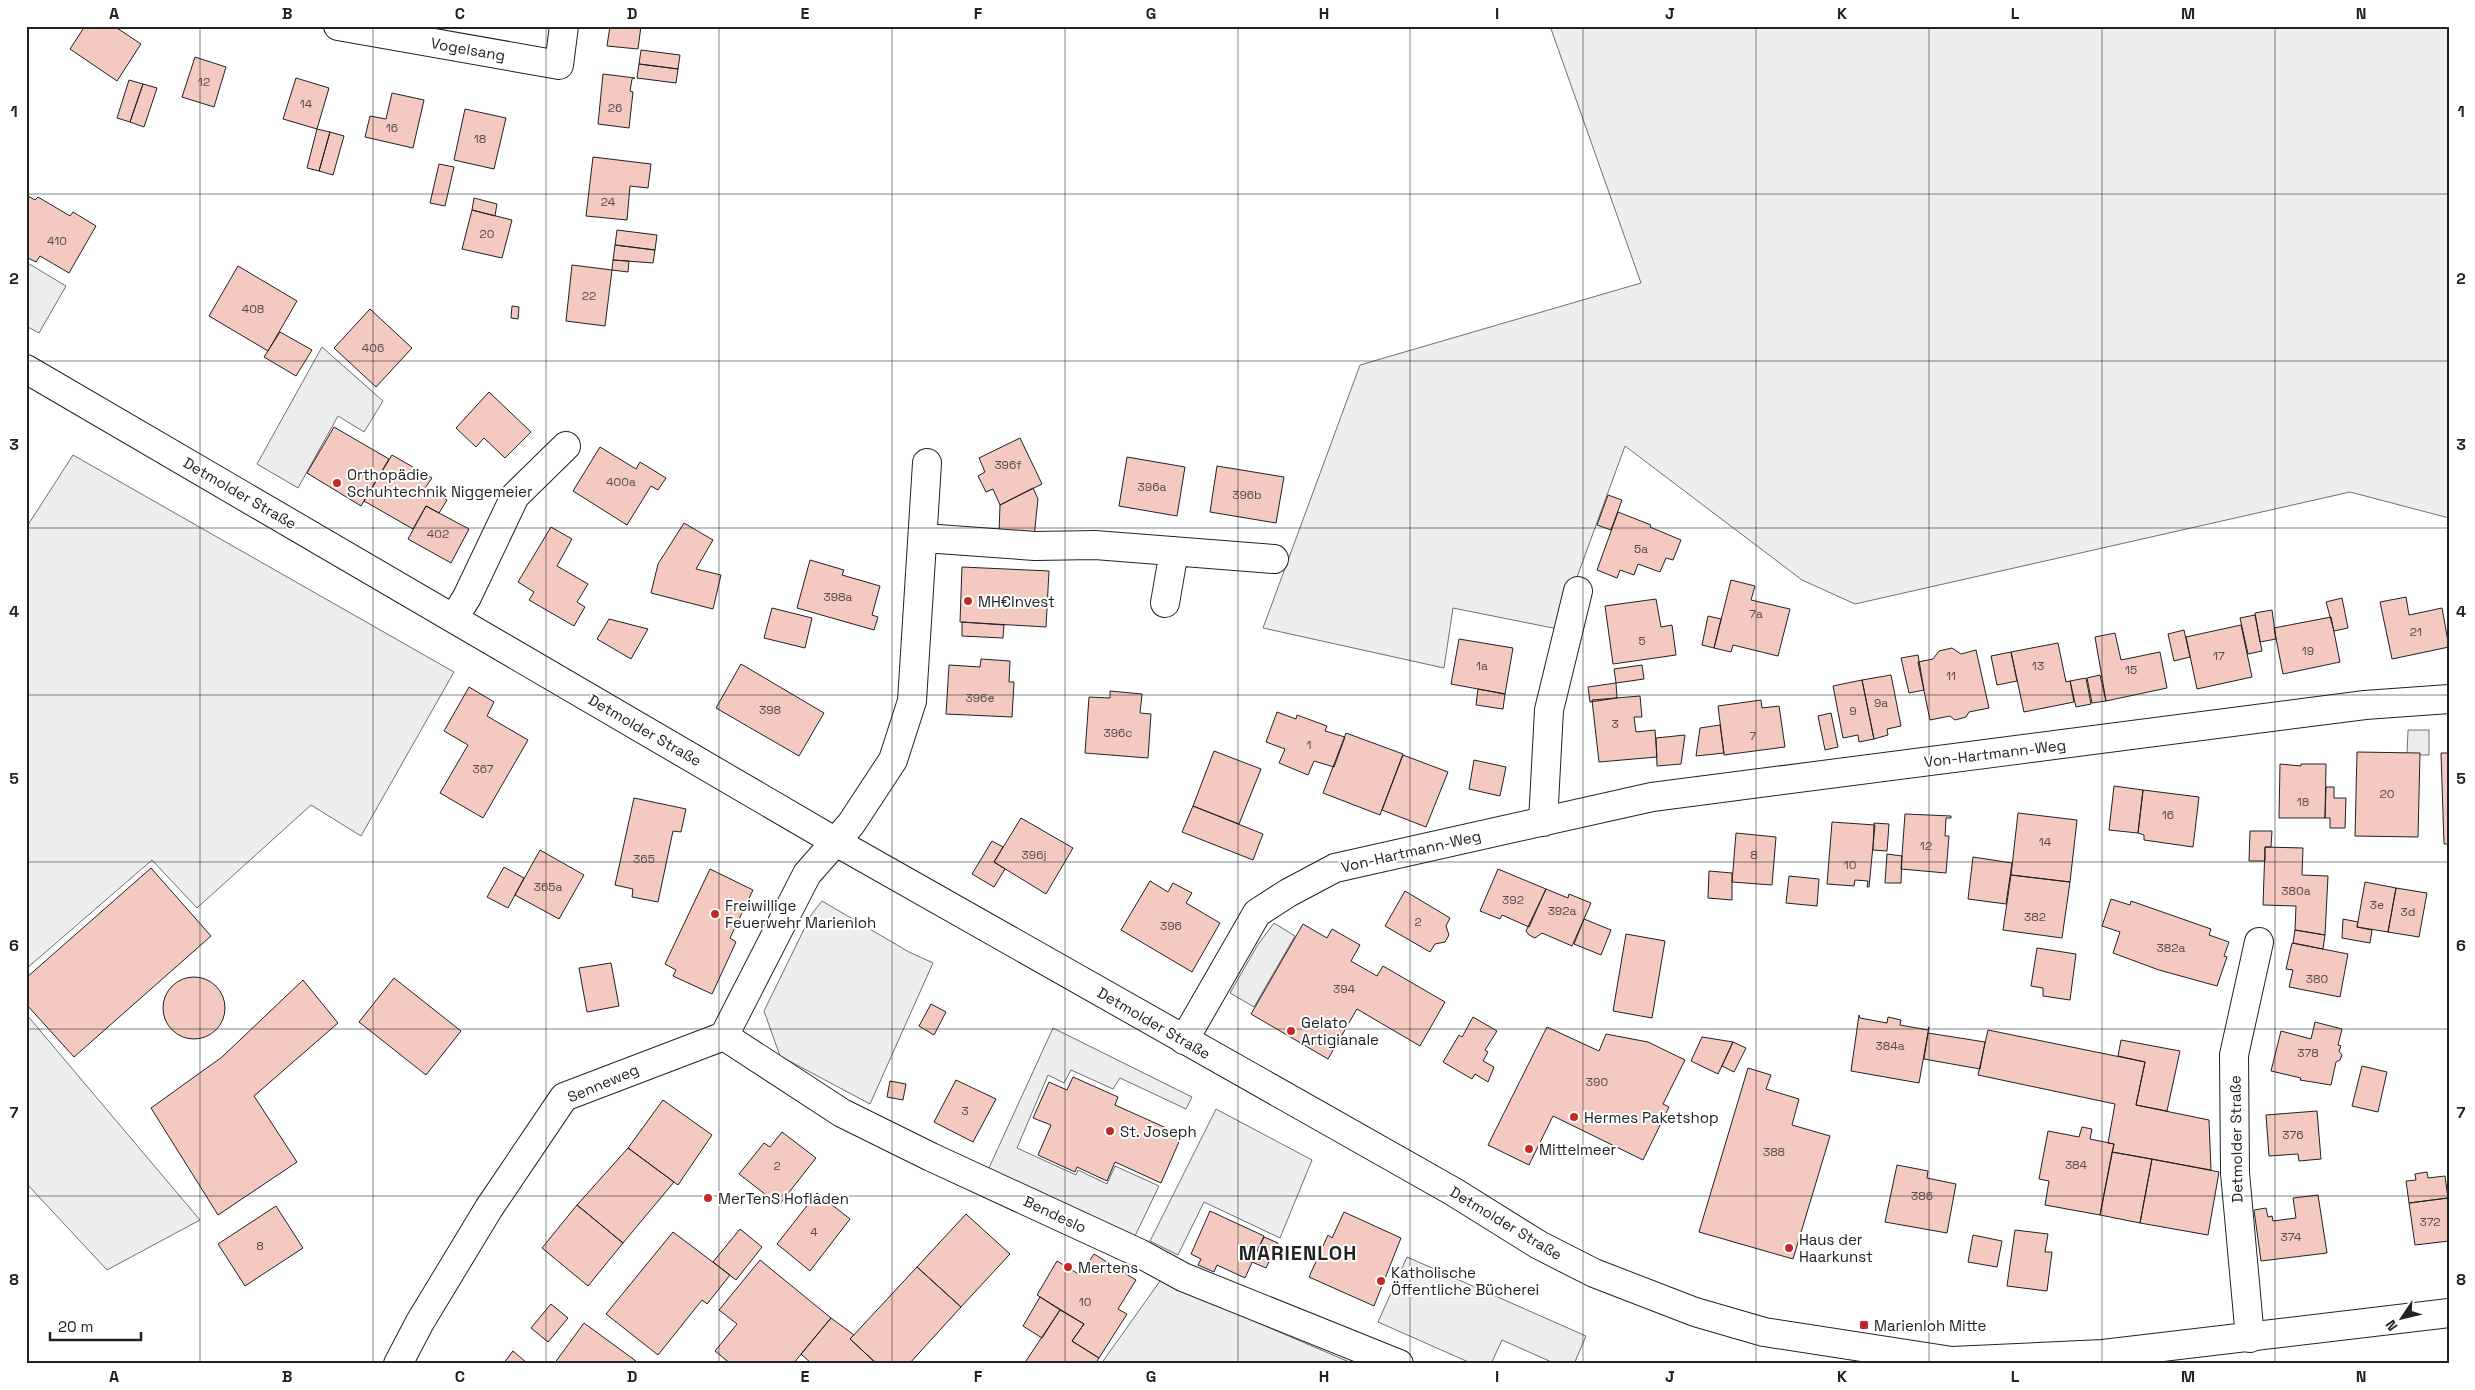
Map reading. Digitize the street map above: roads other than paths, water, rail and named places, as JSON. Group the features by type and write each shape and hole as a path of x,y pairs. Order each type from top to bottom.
{"street":[{"name":"Vogelsang","path":"338,26 559,65 564,26"},
{"name":"Detmolder Straße","path":"26,369 836,842 1454,1192 1539,1245 1594,1273 1696,1312 1764,1332 1952,1362 2103,1354 2449,1313"},
{"path":"454,618 467,597 514,496 566,446"},
{"path":"724,1036 808,874 851,824 893,760 912,700 924,538 927,463"},
{"path":"924,538 1035,546 1095,544 1274,559"},
{"path":"1165,603 1174,551"},
{"path":"1543,822 1549,710 1578,591"},
{"name":"Von-Hartmann-Weg","path":"1184,1040 1250,922 1257,913 1288,893 1335,868 1652,797 2365,705 2449,699"},
{"name":"Detmolder Straße","path":"2250,1338 2235,1173 2234,1055 2258,942"},
{"name":"Senneweg","path":"398,1364 420,1322 489,1208 564,1097 724,1036"},
{"name":"Bendeslo","path":"724,1036 842,1112 931,1157 1139,1253 1183,1277 1400,1364"}],"place":[{"name":"Orthopädie Schuhtechnik Niggemeier","path":"337,483"},
{"name":"MH€Invest","path":"968,601"},
{"name":"Freiwillige Feuerwehr Marienloh","path":"715,914"},
{"name":"Gelato Artigianale","path":"1291,1031"},
{"name":"Hermes Paketshop","path":"1574,1117"},
{"name":"St. Joseph","path":"1110,1131"},
{"name":"Mittelmeer","path":"1529,1149"},
{"name":"MerTenS Hofladen","path":"708,1198"},
{"name":"Haus der Haarkunst","path":"1789,1248"},
{"name":"Mertens","path":"1068,1267"},
{"name":"Katholische Öffentliche Bücherei","path":"1381,1281"},
{"name":"Marienloh Mitte","path":"1864,1325"}],"district":[{"name":"MARIENLOH","path":"1298,1253"}]}
